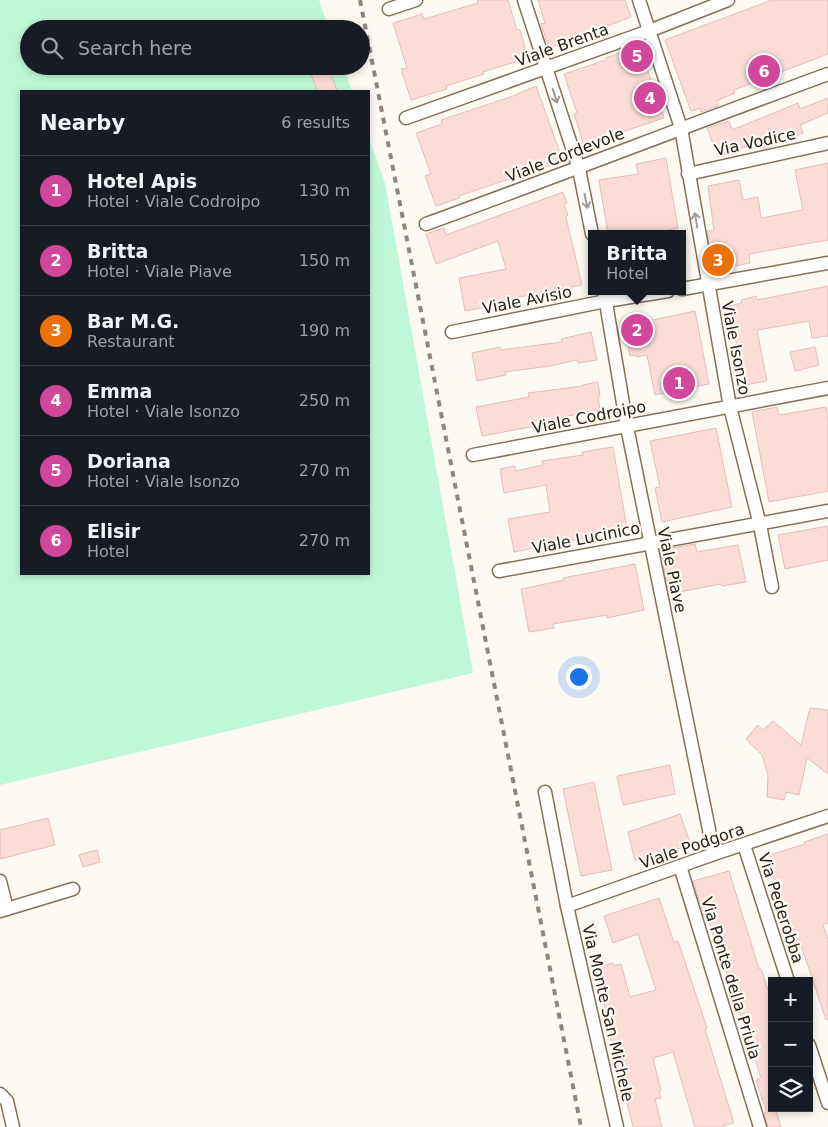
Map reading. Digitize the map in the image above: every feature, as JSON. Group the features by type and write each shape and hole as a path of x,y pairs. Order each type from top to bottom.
{"street":[{"path":"389,9 416,0"},
{"path":"524,0 579,169 591,230"},
{"name":"Viale Isonzo","path":"639,0 681,128 730,407 760,525 772,587"},
{"name":"Viale Brenta","path":"406,118 728,0"},
{"name":"Viale Cordevole","path":"426,224 579,169 681,128 828,74"},
{"name":"Via Vodice","path":"688,174 828,143"},
{"path":"686,288 828,263"},
{"name":"Viale Avisio","path":"452,332 605,296 618,295"},
{"name":"Viale Piave","path":"605,296 627,427 714,854"},
{"name":"Viale Codroipo","path":"473,455 828,388"},
{"name":"Viale Lucinico","path":"498,571 828,512"},
{"name":"Via Monte San Michele","path":"544,792 567,906 617,1127"},
{"name":"Viale Podgora","path":"567,906 828,816"},
{"name":"Via Pederobba","path":"744,846 787,977"},
{"name":"Via Ponte della Priula","path":"680,866 760,1127"},
{"path":"0,881 4,910 73,888"},
{"path":"813,1057 828,1102"},
{"path":"0,1094 7,1101 12,1127"}],"green space":[{"path":"0,0 319,0 326,20 20,20 20,75 346,75 352,90 20,90 20,575 370,575 370,141 385,183 473,673 0,785"}],"building":[{"path":"477,0 508,0 517,30 520,30 528,58 483,72 484,74 446,86 447,89 411,100 401,69 407,68 393,23 422,14 424,19 478,3"},
{"path":"538,0 625,0 631,17 549,48 541,24 545,23"},
{"path":"772,0 828,0 828,54 734,90 735,93 716,101 718,106 701,112 700,108 691,111 665,40"},
{"path":"639,45 664,118 619,133 621,137 585,149 574,114 577,113 564,74 606,60 606,58"},
{"path":"311,75 331,75 337,90 317,90"},
{"path":"536,86 563,161 459,196 460,198 436,206 425,176 431,174 416,133 442,124 441,120 513,96"},
{"path":"828,98 828,113 800,125 803,133 765,149 761,149 758,142 718,157 707,128 729,121 732,130 798,103 800,109"},
{"path":"666,158 678,228 669,230 607,230 599,180 638,174 636,164"},
{"path":"828,163 828,240 749,254 750,263 714,270 707,231 714,230 708,186 739,180 743,200 758,197 761,218 803,210 795,170"},
{"path":"563,192 567,203 564,204 568,215 566,217 582,285 493,302 494,306 465,311 459,278 506,269 498,241 436,264 426,234 444,228 446,235"},
{"path":"828,286 828,336 812,338 809,321 757,330 767,381 745,385 729,306 742,303 741,300 756,296 757,300"},
{"path":"695,311 709,384 655,395 647,355 630,356 624,326"},
{"path":"591,332 597,360 578,363 577,360 505,372 506,375 477,381 472,353 500,347 501,350 562,342 561,339"},
{"path":"815,347 819,365 795,371 790,352"},
{"path":"598,382 600,410 562,417 563,421 482,436 476,407 529,397 528,393 583,386"},
{"path":"777,407 779,415 826,407 828,421 828,491 769,502 752,412"},
{"path":"716,428 732,507 662,522 655,488 660,487 650,441"},
{"path":"613,447 627,529 514,552 508,519 550,512 546,485 504,493 500,469 515,466 516,471 543,465 542,461 583,455 582,452"},
{"path":"828,526 828,560 785,569 778,535"},
{"path":"695,544 697,552 738,545 746,582 722,586 721,584 669,594 660,550"},
{"path":"635,564 644,610 607,618 607,615 553,624 554,628 529,632 521,589 564,580 563,578"},
{"path":"810,708 828,710 828,774 807,758 799,795 786,792 784,800 767,797 768,775 762,755 746,739 758,725 763,730 773,721 801,745"},
{"path":"670,765 675,794 623,805 617,776"},
{"path":"594,782 612,870 581,876 563,789"},
{"path":"680,814 691,845 675,850 674,848 635,861 628,832"},
{"path":"48,818 55,845 0,859 0,830"},
{"path":"828,834 828,923 823,925 828,939 828,1019 826,1020 813,977 799,939 796,940 766,856 805,844 804,842"},
{"path":"97,850 100,862 83,867 79,855"},
{"path":"729,871 759,969 761,969 768,990 768,1112 777,1112 781,1127 768,1127 764,1113 767,1113 756,1080 761,1078 724,964 722,964 707,915 704,916 693,881"},
{"path":"659,898 674,943 678,941 707,1028 705,1029 734,1123 719,1127 695,1127 673,1052 653,1058 661,1091 659,1091 661,1098 655,1099 662,1127 633,1127 609,1033 614,1031 607,1008 605,1008 594,968 613,963 614,966 621,964 630,997 656,990 638,934 613,943 604,916"}],"railway":[{"path":"360,0 364,20"},
{"path":"370,51 581,1127"}],"place":[{"name":"Doriana","path":"637,56"},
{"name":"Elisir","path":"764,71"},
{"name":"Emma","path":"650,98"},
{"name":"Bar M.G.","path":"718,260"},
{"name":"Britta","path":"637,330"},
{"name":"Hotel Apis","path":"679,383"}]}
